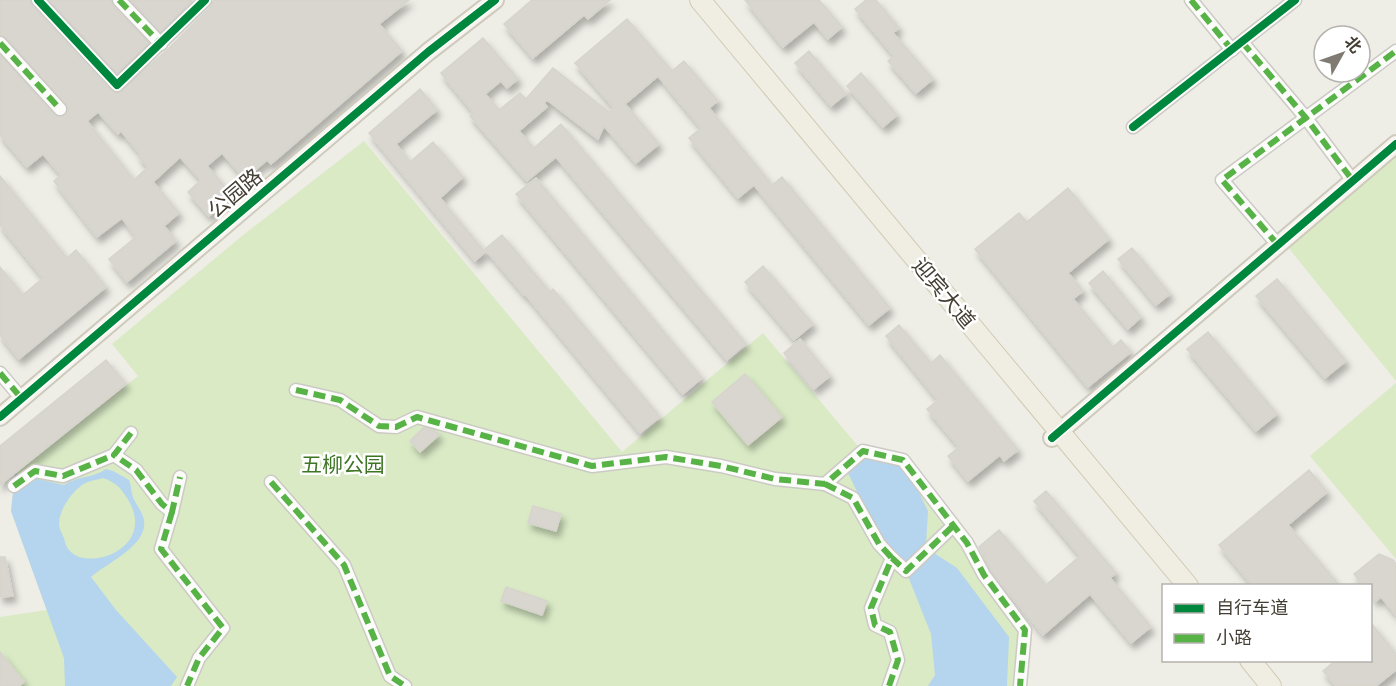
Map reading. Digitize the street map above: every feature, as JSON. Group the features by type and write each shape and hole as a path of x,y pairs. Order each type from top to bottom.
{"main road":[{"name":"迎宾大道","path":"688,0 1056,435 1187,584"},
{"name":"迎宾大道","path":"700,0 1056,435 1173,584"},
{"path":"1239,662 1258,686"},
{"path":"1252,662 1271,686"}],"street":[{"path":"38,0 117,85 161,44 200,2"},
{"path":"119,0 161,44"},
{"path":"0,408 19,397 477,0"},
{"name":"公园路","path":"0,417 19,397 428,52 495,0"},
{"path":"1191,0 1306,118 1353,181"},
{"path":"1273,0 1282,11"},
{"path":"1133,127 1295,0"},
{"path":"0,43 60,109"},
{"path":"1278,245 1222,180 1396,51"},
{"path":"1056,435 1396,144"},
{"path":"0,373 19,397"},
{"path":"296,390 340,400 379,426 396,427 417,417 592,466 666,457 721,466 775,479 825,484 853,498 879,544 906,571 953,525"},
{"path":"14,486 35,471 63,476 114,455 131,433"},
{"path":"825,484 862,451 903,460 967,543 984,575 1025,630 1020,686"},
{"path":"114,455 136,470 162,504 172,512"},
{"path":"180,477 161,549 223,628 199,658 187,686"},
{"path":"271,482 344,565 390,676 405,686"},
{"path":"889,686 898,660 890,632 875,625 872,608 892,558"}],"green space":[{"name":"五柳公园","path":"364,141 622,452 763,333 862,451 903,460 1025,630 1020,686 0,686 0,617 47,610 11,511 15,474 138,376 112,344 242,236"},
{"path":"1396,152 1396,381 1287,246"},
{"path":"1396,383 1396,559 1310,456"}],"water":[{"path":"863,451 903,460 928,511 926,544 937,555 957,568 1009,637 1007,686 928,686 935,675 931,634 906,571 887,553 846,469"},
{"path":"106,469 113,471 129,480 133,497 143,516 144,529 133,546 91,577 116,610 177,677 171,686 65,686 64,658 11,511 15,474 64,485","holes":["103,478 117,486 127,498 134,516 134,530 127,542 117,551 104,557 90,559 78,556 69,550 66,544 59,526 61,513 70,497 82,485"]}],"building":[{"path":"0,0 30,0 32,6 111,91 118,93 167,50 211,6 214,0 409,0 379,24 402,51 271,164 267,160 245,179 222,153 207,166 233,196 209,216 188,192 201,180 180,157 153,182 179,213 164,226 176,241 127,282 109,259 136,237 122,218 97,237 54,181 61,175 43,154 27,167 0,135 0,55 54,115 62,117 68,112 68,108 6,37 0,35","holes":["98,112 118,134 121,131 148,167 134,180 87,121"]},
{"path":"49,0 111,0 113,6 149,43 117,73"},
{"path":"130,0 191,0 192,1 160,32"},
{"path":"532,0 610,0 588,19 584,15 533,58 504,24"},
{"path":"745,0 819,0 842,27 828,39 814,22 783,47"},
{"path":"866,0 876,0 899,28 893,33 933,79 916,93 888,61 894,56 855,9"},
{"path":"627,19 672,71 684,61 718,101 709,108 772,185 782,177 890,308 869,325 754,185 738,198 689,138 701,128 658,76 625,104 659,144 636,163 604,126 598,139 547,100 544,103 547,107 519,131 534,148 561,124 746,344 727,360 556,157 527,181 470,116 473,112 441,73 483,38 518,79 507,88 501,81 485,94 499,110 520,93 526,99 553,68 609,112 614,108 575,63"},
{"path":"809,51 846,94 831,106 795,63"},
{"path":"861,73 897,115 883,127 847,86"},
{"path":"420,89 437,110 396,144 410,162 433,142 463,177 440,198 485,252 475,261 369,133"},
{"path":"0,176 67,258 76,250 106,287 19,359 0,335 0,267 23,295 43,278 0,225"},
{"path":"536,178 702,378 683,394 516,194"},
{"path":"1068,188 1109,239 1068,273 1083,291 1073,299 1113,347 1121,340 1131,352 1088,387 975,249 1019,213 1027,222"},
{"path":"502,235 550,292 553,289 660,417 640,433 485,249"},
{"path":"1132,248 1170,294 1156,305 1118,259"},
{"path":"763,266 813,324 794,340 745,282"},
{"path":"1103,271 1141,317 1128,329 1089,283"},
{"path":"1277,279 1346,361 1325,378 1256,296"},
{"path":"899,325 931,363 940,355 1018,450 1004,461 1000,455 968,481 948,456 959,447 927,409 938,400 886,336"},
{"path":"1208,332 1277,414 1256,431 1187,349"},
{"path":"800,339 830,376 814,389 784,353"},
{"path":"106,360 126,384 0,485 0,446"},
{"path":"745,374 782,417 748,445 712,402"},
{"path":"424,427 434,430 439,435 420,452 410,441"},
{"path":"1309,470 1327,492 1288,525 1338,584 1251,584 1219,545"},
{"path":"1046,491 1116,573 1110,578 1151,627 1131,643 1090,594 1043,635 991,571 979,547 999,530 1046,585 1080,556 1034,501"},
{"path":"533,506 561,514 556,531 528,523"},
{"path":"1379,554 1393,560 1396,564 1396,615 1381,597 1376,601 1372,596 1372,584 1362,584 1354,574"},
{"path":"0,557 5,557 13,596 0,597"},
{"path":"506,587 547,601 542,615 501,601"},
{"path":"1372,624 1396,654 1396,670 1376,686 1336,686 1323,671 1334,662 1372,662"},
{"path":"0,652 24,682 19,686 0,686"}],"marked path":[{"path":"119,0 161,44"},
{"path":"1191,0 1232,50"},
{"path":"1242,42 1306,118 1353,181"},
{"path":"0,43 60,109"},
{"path":"1278,245 1222,180 1396,51"},
{"path":"0,373 22,399"},
{"path":"296,390 340,400 379,426 396,427 417,417 592,466 666,457 721,466 775,479 825,484 863,451 903,460 967,543 984,575 1025,630 1020,686"},
{"path":"131,433 114,455 136,470 162,504 172,512 180,477"},
{"path":"14,486 35,471 63,476 114,455"},
{"path":"271,482 344,565 390,676 405,686"},
{"path":"825,484 853,498 879,544 892,558"},
{"path":"172,512 161,549 223,628 199,658 187,686"},
{"path":"889,686 898,660 890,632 875,625 871,608 892,558 906,571 953,526"}],"cycle path":[{"path":"38,0 117,85 205,0"},
{"path":"0,417 428,52 495,0"},
{"path":"1133,127 1295,0"},
{"path":"1052,438 1396,144"}]}
